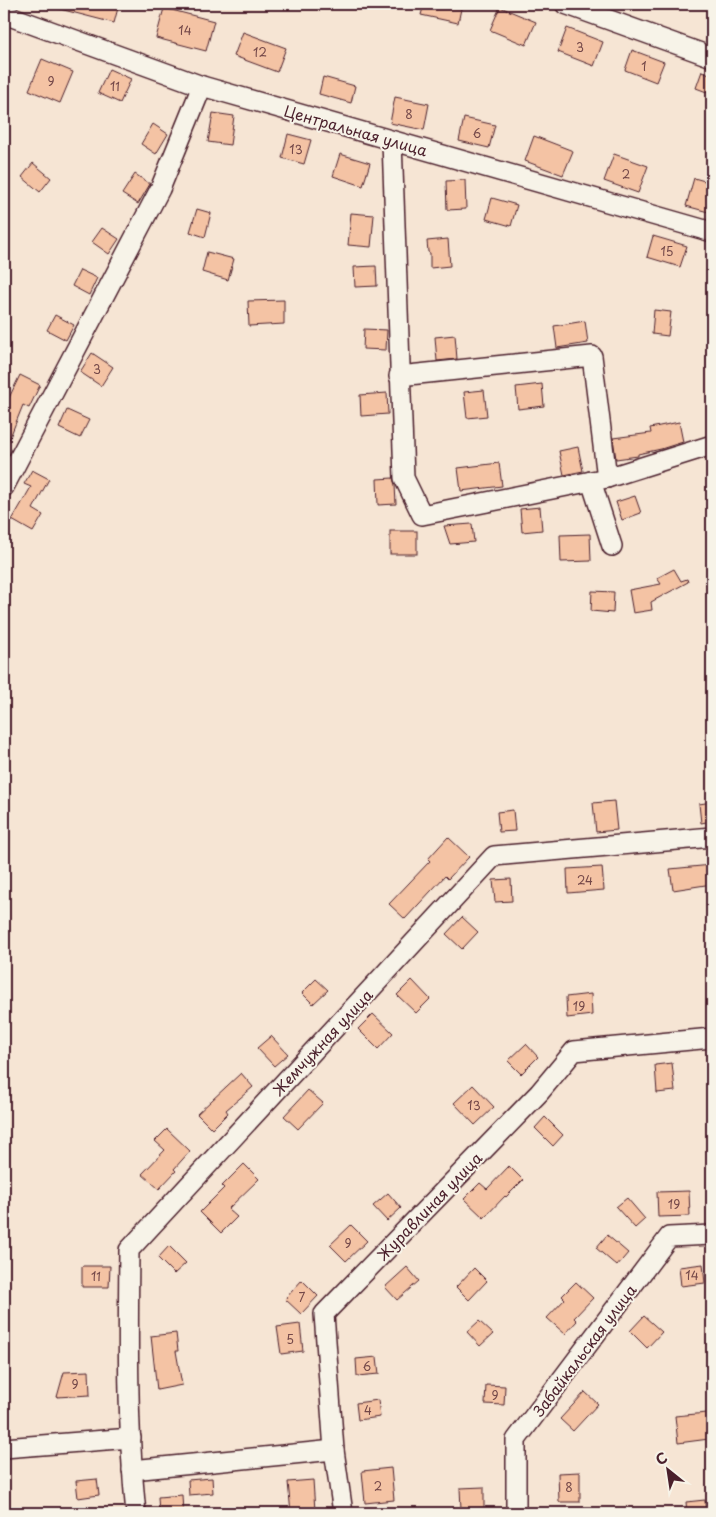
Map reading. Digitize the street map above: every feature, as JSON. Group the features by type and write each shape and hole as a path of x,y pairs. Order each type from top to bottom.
{"street":[{"path":"565,4 585,6 712,57"},
{"name":"Центральная улица","path":"4,14 202,86 712,232"},
{"path":"4,487 160,189 202,86"},
{"path":"392,141 404,478 422,514 599,480 712,445"},
{"path":"400,376 592,356 599,480 612,546"},
{"name":"Жемчужная улица","path":"136,1513 128,1383 129,1250 494,856 712,837"},
{"name":"Журавлиная улица","path":"343,1513 334,1450 324,1314 539,1094 574,1051 712,1038"},
{"name":"Забайкальская улица","path":"516,1513 516,1440 669,1237 712,1234"},
{"path":"4,1448 131,1438"},
{"path":"132,1470 334,1450"}],"building":[{"path":"56,4 119,4 114,23 56,8"},
{"path":"424,4 462,4 458,23 421,15"},
{"path":"500,7 536,22 526,45 490,30"},
{"path":"164,8 214,21 206,51 156,38"},
{"path":"567,28 603,42 594,66 558,52"},
{"path":"243,32 286,48 277,72 234,56"},
{"path":"632,50 664,62 656,82 625,70"},
{"path":"42,59 73,72 60,103 29,90"},
{"path":"109,69 131,79 120,103 98,93"},
{"path":"702,71 712,75 712,94 696,88"},
{"path":"323,77 355,86 351,103 319,94"},
{"path":"395,97 429,104 424,130 390,123"},
{"path":"213,113 234,116 230,145 208,142"},
{"path":"464,118 495,125 489,148 459,141"},
{"path":"153,124 168,134 156,154 141,144"},
{"path":"288,134 311,140 304,164 282,158"},
{"path":"534,136 573,151 563,175 525,161"},
{"path":"340,154 370,163 363,186 333,176"},
{"path":"614,154 648,166 638,193 604,181"},
{"path":"33,163 51,178 40,192 22,177"},
{"path":"135,174 150,184 138,204 122,194"},
{"path":"694,178 712,183 712,213 686,206"},
{"path":"465,180 466,209 447,210 446,181"},
{"path":"492,198 517,205 511,226 486,219"},
{"path":"197,209 211,213 205,237 190,232"},
{"path":"351,213 374,215 371,247 348,245"},
{"path":"102,228 119,239 109,254 92,242"},
{"path":"653,236 687,246 680,267 647,257"},
{"path":"448,239 450,266 430,268 430,253 428,252 427,241"},
{"path":"207,252 234,259 228,280 202,272"},
{"path":"376,266 377,286 355,287 354,267"},
{"path":"80,270 97,278 89,295 72,286"},
{"path":"284,300 284,324 249,326 248,301"},
{"path":"654,310 671,312 668,336 652,334"},
{"path":"55,315 74,325 66,340 47,330"},
{"path":"585,321 588,343 557,348 554,326"},
{"path":"364,329 387,330 386,350 363,349"},
{"path":"455,335 457,359 437,361 435,337"},
{"path":"92,353 113,367 101,386 80,372"},
{"path":"20,375 40,385 29,408 23,405 4,452 4,408"},
{"path":"542,384 544,406 518,409 516,387"},
{"path":"484,390 487,416 467,418 464,392"},
{"path":"387,393 388,414 361,416 360,395"},
{"path":"67,410 89,420 80,438 59,428"},
{"path":"679,422 683,442 638,454 638,456 616,459 613,438 651,433 650,428"},
{"path":"578,447 583,471 564,475 559,451"},
{"path":"499,463 502,486 461,491 458,468"},
{"path":"32,470 49,479 33,509 43,515 33,532 12,520 31,487 24,484"},
{"path":"393,478 396,504 378,505 377,479"},
{"path":"635,496 641,513 622,520 616,502"},
{"path":"540,507 542,530 522,532 520,509"},
{"path":"472,524 474,542 450,544 444,526"},
{"path":"390,531 417,531 417,554 390,554"},
{"path":"590,534 591,561 561,562 560,535"},
{"path":"674,569 681,581 687,579 688,582 651,602 652,610 633,613 629,590 661,584 657,578"},
{"path":"592,591 614,592 613,613 591,611"},
{"path":"614,801 617,830 596,832 593,803"},
{"path":"712,802 712,821 701,823 699,804"},
{"path":"513,810 515,831 499,832 497,812"},
{"path":"448,837 469,857 448,879 445,876 405,919 389,904 430,861 428,859"},
{"path":"712,865 712,884 673,890 670,869"},
{"path":"602,867 604,890 568,893 567,869"},
{"path":"511,879 512,901 495,902 493,880"},
{"path":"462,917 478,932 462,949 446,934"},
{"path":"316,979 328,990 313,1004 302,993"},
{"path":"412,980 430,999 416,1013 397,995"},
{"path":"591,994 592,1015 567,1018 566,997"},
{"path":"373,1014 393,1033 378,1049 358,1029"},
{"path":"271,1036 288,1054 274,1066 257,1048"},
{"path":"526,1044 538,1057 521,1074 508,1061"},
{"path":"672,1063 675,1091 657,1093 655,1065"},
{"path":"241,1073 253,1087 226,1110 228,1113 212,1129 197,1114"},
{"path":"473,1085 494,1107 475,1125 454,1103"},
{"path":"308,1090 323,1103 298,1129 284,1116"},
{"path":"545,1117 563,1135 553,1146 535,1128"},
{"path":"167,1129 190,1151 174,1169 176,1171 159,1189 142,1174 165,1150 155,1141"},
{"path":"244,1164 259,1179 228,1209 237,1217 221,1233 200,1212"},
{"path":"509,1166 523,1180 484,1218 464,1199 480,1183 487,1189"},
{"path":"689,1191 690,1216 658,1217 657,1192"},
{"path":"388,1193 401,1208 387,1221 373,1206"},
{"path":"627,1198 645,1219 635,1228 616,1207"},
{"path":"351,1225 367,1241 346,1261 330,1245"},
{"path":"607,1235 628,1253 617,1266 596,1248"},
{"path":"169,1246 186,1263 174,1274 158,1258"},
{"path":"703,1264 705,1283 681,1286 679,1267"},
{"path":"82,1266 110,1266 109,1287 82,1287"},
{"path":"407,1267 419,1281 397,1300 385,1287"},
{"path":"474,1268 487,1281 469,1300 456,1287"},
{"path":"302,1280 318,1296 301,1314 285,1299"},
{"path":"576,1282 593,1298 574,1318 577,1321 565,1334 547,1318 565,1299 562,1296"},
{"path":"644,1316 662,1332 647,1348 630,1331"},
{"path":"479,1321 493,1334 480,1346 467,1332"},
{"path":"300,1324 303,1351 281,1354 277,1327"},
{"path":"176,1333 178,1351 176,1351 182,1385 157,1390 151,1336"},
{"path":"377,1357 379,1374 357,1376 356,1359"},
{"path":"89,1371 90,1395 57,1397 64,1372"},
{"path":"486,1385 505,1386 504,1405 485,1404"},
{"path":"585,1392 598,1404 573,1431 560,1419"},
{"path":"378,1400 380,1417 358,1420 356,1403"},
{"path":"707,1413 709,1439 678,1443 675,1416"},
{"path":"391,1468 394,1500 365,1503 362,1471"},
{"path":"580,1472 580,1502 559,1502 558,1473"},
{"path":"212,1478 213,1493 189,1495 188,1480"},
{"path":"97,1479 99,1495 78,1498 76,1481"},
{"path":"313,1480 315,1511 291,1513 288,1482"},
{"path":"484,1487 484,1508 461,1509 460,1488"},
{"path":"182,1495 183,1513 159,1513 158,1497"},
{"path":"705,1500 706,1513 687,1513 686,1502"}]}
